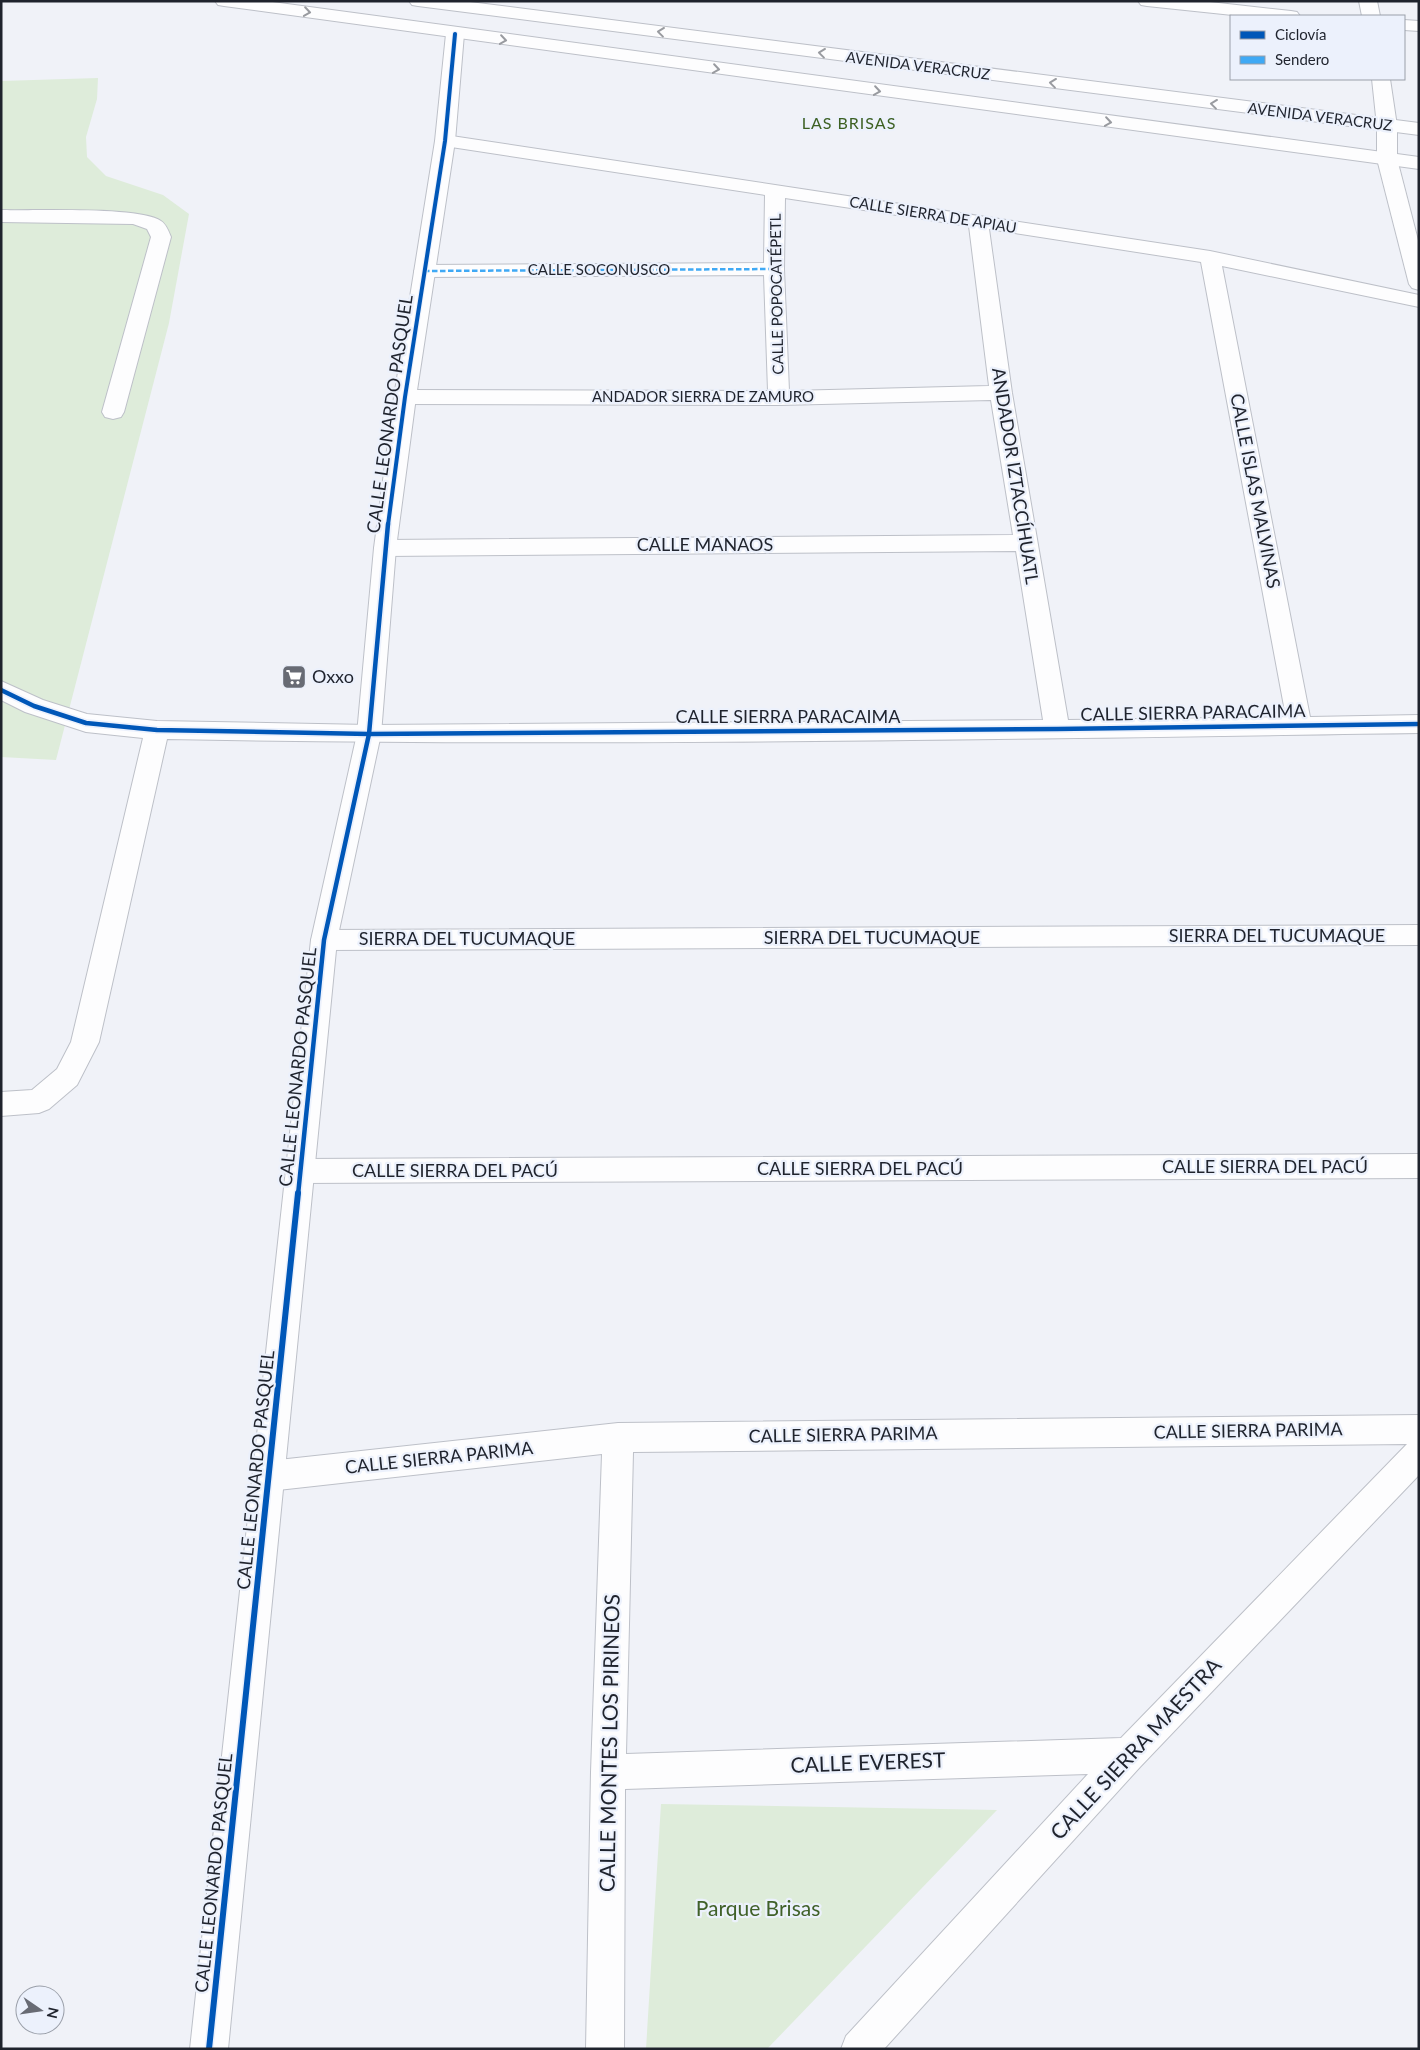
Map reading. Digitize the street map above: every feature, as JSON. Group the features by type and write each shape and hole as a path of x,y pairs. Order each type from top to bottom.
{"street":[{"name":"AVENIDA VERACRUZ","path":"224,1 455,34 1419,163"},
{"name":"AVENIDA VERACRUZ","path":"418,1 1419,129"},
{"path":"1147,1 1282,15"},
{"path":"1368,1 1371,15"},
{"path":"1405,25 1419,26"},
{"name":"CALLE LEONARDO PASQUEL","path":"209,2049 324,940 369,734 385,548 405,397 445,141 455,34"},
{"path":"1381,80 1388,126 1387,159 1419,284"},
{"name":"CALLE SIERRA DE APIAU","path":"445,141 1210,257 1419,300"},
{"name":"CALLE POPOCATÉPETL","path":"775,190 774,269 778,398"},
{"path":"1,216 135,218 155,225 161,238 113,412"},
{"name":"ANDADOR IZTACCÍHUATL","path":"978,222 1001,392 1057,729"},
{"name":"CALLE ISLAS MALVINAS","path":"1210,257 1300,726"},
{"name":"CALLE SOCONUSCO","path":"424,271 774,269"},
{"name":"ANDADOR SIERRA DE ZAMURO","path":"405,397 778,398 1001,392"},
{"name":"CALLE MANAOS","path":"385,548 1025,543"},
{"name":"CALLE SIERRA PARACAIMA","path":"1,690 34,706 86,723 157,730 369,734 1057,729 1419,724"},
{"path":"1,1104 39,1101 67,1077 85,1042 157,730"},
{"name":"SIERRA DEL TUCUMAQUE","path":"324,940 1419,935"},
{"name":"CALLE SIERRA DEL PACÚ","path":"301,1172 1419,1166"},
{"name":"CALLE SIERRA PARIMA","path":"269,1476 618,1438 1419,1429"},
{"name":"CALLE MONTES LOS PIRINEOS","path":"605,2049 608,1772 618,1438"},
{"name":"CALLE SIERRA MAESTRA","path":"859,2049 1128,1755 1419,1454"},
{"name":"CALLE EVEREST","path":"608,1772 1128,1755"}],"green space":[{"path":"98,78 97,99 86,137 87,157 106,176 163,195 189,214 169,323 56,760 1,757 1,81"},
{"name":"Parque Brisas","path":"661,1804 997,1810 767,2049 646,2049"}],"marked path":[{"path":"424,271 774,269"}],"cycle path":[{"path":"209,2049 324,940 369,734 385,548 405,397 445,141 455,34"},
{"path":"1,690 34,706 86,723 157,730 369,734 1057,729 1419,724"}],"place":[{"name":"Oxxo","path":"294,677"}],"district":[{"name":"LAS BRISAS","path":"849,123"}]}
